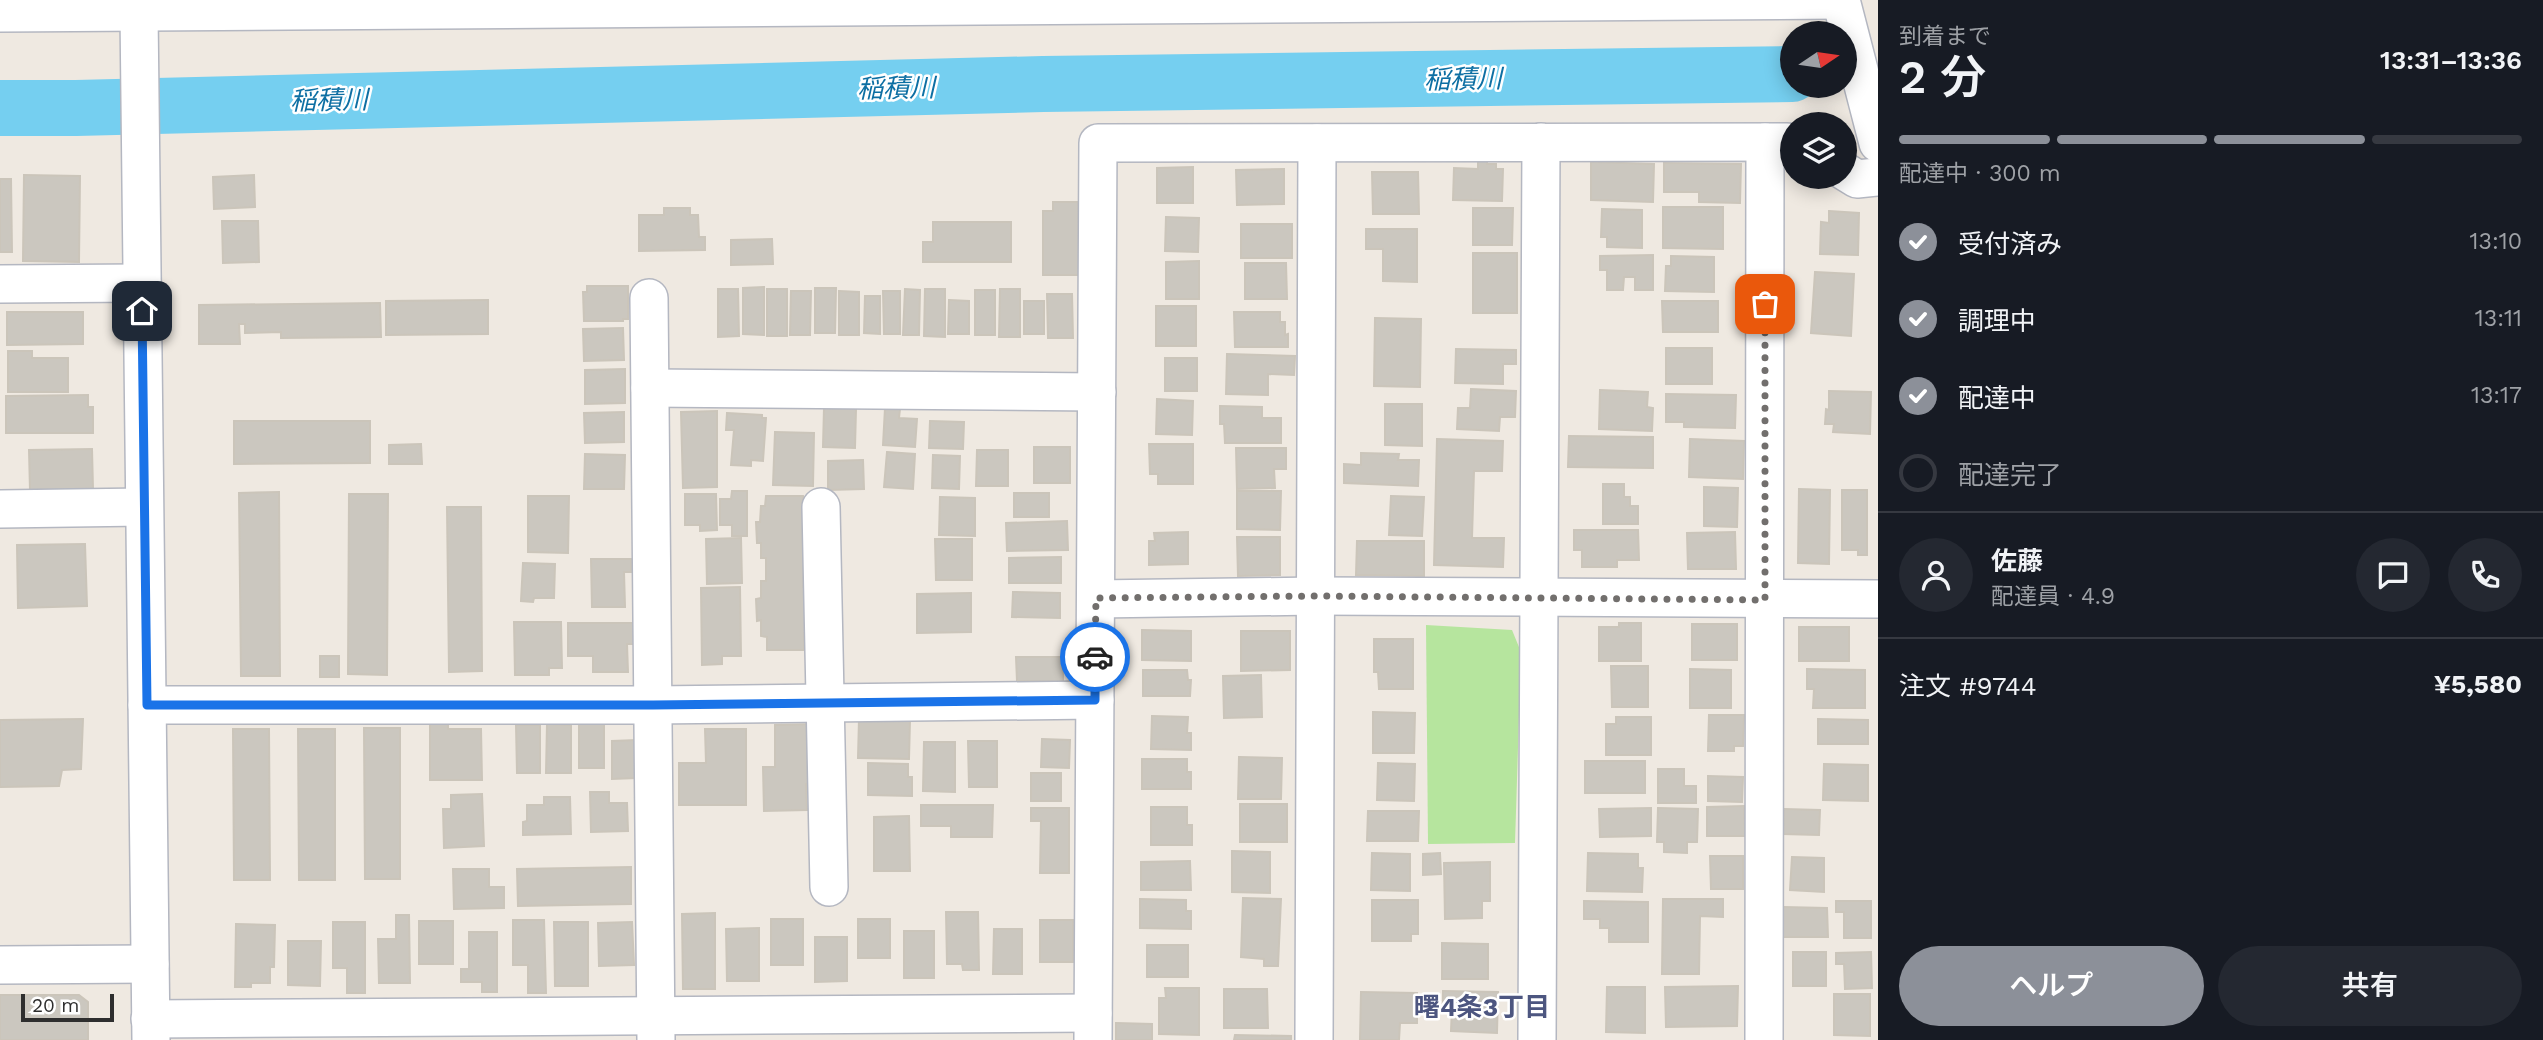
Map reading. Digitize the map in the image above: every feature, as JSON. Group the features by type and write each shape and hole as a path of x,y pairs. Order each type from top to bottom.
{"street":[{"path":"0,13 676,4 1841,1 1878,143"},
{"path":"139,13 151,1030 1093,1027 1098,143 1778,143 1765,600 1764,1040"},
{"path":"1537,1040 1541,142"},
{"path":"1314,1040 1317,143"},
{"path":"1857,179 1878,177"},
{"path":"0,284 142,284"},
{"path":"649,298 656,1029"},
{"path":"650,388 1097,393"},
{"path":"0,509 145,507"},
{"path":"821,507 829,887"},
{"path":"1096,598 1316,596 1878,599"},
{"path":"147,705 653,705 1095,700"},
{"path":"0,965 150,964"}],"green space":[{"path":"1426,625 1512,630 1521,652 1515,843 1428,844"}],"building":[{"path":"1478,157 1487,157 1487,164 1496,164 1496,169 1503,169 1502,201 1453,200 1454,168 1478,169"},
{"path":"1591,162 1654,164 1653,202 1591,200"},
{"path":"1664,163 1741,164 1740,203 1699,202 1699,192 1664,192"},
{"path":"1193,167 1193,203 1157,203 1157,168"},
{"path":"1284,169 1284,204 1237,205 1236,170"},
{"path":"1372,172 1418,172 1419,214 1373,214"},
{"path":"24,175 80,176 79,262 23,261"},
{"path":"254,175 255,207 214,209 213,177"},
{"path":"0,179 11,179 12,252 0,252"},
{"path":"1053,202 1078,202 1079,275 1043,275 1043,211 1053,211"},
{"path":"1663,207 1723,207 1723,249 1663,248"},
{"path":"664,208 690,208 690,215 698,215 699,237 705,237 705,250 639,251 639,215 664,215"},
{"path":"1473,208 1513,208 1512,245 1473,245"},
{"path":"1602,209 1642,210 1642,248 1607,247 1607,237 1601,237"},
{"path":"1829,211 1859,213 1858,255 1820,254 1821,222 1829,223"},
{"path":"1166,217 1199,218 1198,252 1165,251"},
{"path":"222,221 258,221 259,262 223,263"},
{"path":"933,222 1011,222 1011,262 923,262 923,242 933,242"},
{"path":"1241,224 1292,224 1292,258 1241,258"},
{"path":"1366,229 1417,229 1417,282 1383,281 1383,249 1366,249"},
{"path":"772,239 773,264 731,265 731,240"},
{"path":"1473,253 1517,253 1517,313 1473,313"},
{"path":"1653,255 1653,290 1635,290 1635,277 1624,277 1623,290 1607,290 1607,270 1600,270 1600,256"},
{"path":"1671,256 1714,257 1714,292 1665,291 1666,266 1671,266"},
{"path":"1199,261 1199,299 1166,299 1166,262"},
{"path":"1245,263 1286,263 1287,299 1245,299"},
{"path":"1815,272 1854,274 1851,336 1811,333"},
{"path":"587,286 628,286 628,319 584,321 583,292 587,292"},
{"path":"764,287 764,335 743,334 743,288"},
{"path":"815,288 836,288 835,333 815,333"},
{"path":"718,289 738,289 739,336 718,337"},
{"path":"767,289 787,289 787,336 767,336"},
{"path":"905,289 920,290 919,335 903,335"},
{"path":"925,289 945,289 945,337 924,336"},
{"path":"1000,289 1020,289 1020,337 999,337"},
{"path":"975,290 995,290 995,335 975,335"},
{"path":"791,291 811,291 810,335 790,335"},
{"path":"839,291 859,292 859,335 839,335"},
{"path":"883,291 900,291 900,334 884,334"},
{"path":"1047,294 1072,294 1073,338 1048,338"},
{"path":"865,296 880,296 880,334 864,333"},
{"path":"488,300 488,334 386,335 386,301"},
{"path":"949,300 969,301 969,334 948,334"},
{"path":"1024,301 1044,301 1044,334 1024,334"},
{"path":"1662,301 1718,301 1718,332 1663,332"},
{"path":"380,303 381,337 281,338 281,332 245,333 245,324 239,324 240,344 199,344 199,305"},
{"path":"1156,306 1196,306 1196,346 1156,346"},
{"path":"7,312 83,312 83,344 7,345"},
{"path":"1234,312 1280,312 1280,322 1285,322 1285,335 1288,334 1288,347 1235,347"},
{"path":"1375,318 1421,319 1420,387 1374,386"},
{"path":"623,328 624,360 584,361 583,329"},
{"path":"1666,348 1712,348 1712,384 1666,384"},
{"path":"1456,349 1516,350 1516,364 1503,364 1503,384 1455,383"},
{"path":"8,351 32,351 32,358 68,358 68,392 8,392"},
{"path":"1227,354 1295,356 1294,375 1268,374 1268,395 1226,394"},
{"path":"1165,358 1197,358 1197,391 1165,391"},
{"path":"625,369 625,403 585,404 585,370"},
{"path":"1471,389 1516,391 1515,417 1500,417 1499,431 1457,429 1458,408 1470,408"},
{"path":"1600,390 1648,392 1647,407 1653,408 1652,431 1599,429"},
{"path":"1829,391 1871,392 1870,434 1833,432 1834,424 1825,424 1826,409 1829,410"},
{"path":"1666,394 1736,395 1735,428 1684,427 1684,422 1666,422"},
{"path":"88,395 88,407 93,407 93,433 6,433 6,396"},
{"path":"1157,399 1193,401 1192,435 1156,434"},
{"path":"1385,404 1422,404 1422,446 1385,445"},
{"path":"1220,406 1262,407 1262,418 1281,418 1281,443 1225,443 1224,424 1220,424"},
{"path":"824,408 856,409 855,448 823,447"},
{"path":"885,408 900,409 899,418 917,419 915,447 883,445"},
{"path":"717,411 717,487 683,488 681,412"},
{"path":"624,412 624,442 585,443 584,413"},
{"path":"727,413 762,415 762,418 766,418 763,461 751,460 751,466 731,465 734,430 726,430"},
{"path":"234,421 370,421 370,463 234,464"},
{"path":"930,421 964,422 963,449 929,448"},
{"path":"775,432 814,433 813,486 773,485"},
{"path":"1569,436 1653,437 1653,468 1568,467"},
{"path":"1437,439 1503,441 1502,471 1474,471 1472,538 1504,538 1503,567 1434,565"},
{"path":"1690,439 1744,441 1743,479 1689,477"},
{"path":"421,444 422,464 389,464 389,445"},
{"path":"1149,444 1193,444 1193,484 1158,484 1158,474 1150,474"},
{"path":"1034,447 1070,447 1070,483 1034,483"},
{"path":"1236,448 1286,448 1286,469 1274,469 1275,488 1237,489"},
{"path":"92,449 93,489 30,490 29,450"},
{"path":"977,450 1008,450 1008,486 976,486"},
{"path":"887,452 915,454 913,489 884,487"},
{"path":"1361,453 1399,454 1398,460 1419,460 1418,486 1344,483 1344,464 1361,465"},
{"path":"585,454 625,455 624,489 584,489"},
{"path":"933,455 960,456 959,489 932,488"},
{"path":"863,460 864,489 828,490 828,461"},
{"path":"1603,484 1624,484 1624,497 1630,497 1630,506 1638,506 1638,524 1603,524"},
{"path":"1704,487 1738,488 1737,527 1704,526"},
{"path":"1799,489 1830,490 1829,564 1798,563"},
{"path":"1842,490 1867,490 1867,555 1858,555 1858,550 1842,550"},
{"path":"732,491 747,491 747,536 732,536 732,525 720,525 720,499 731,499"},
{"path":"1237,491 1281,491 1280,530 1237,529"},
{"path":"279,492 280,676 241,676 239,493"},
{"path":"1014,493 1049,493 1049,517 1014,517"},
{"path":"349,494 388,494 387,675 348,674"},
{"path":"685,494 716,494 717,530 700,531 700,525 685,525"},
{"path":"528,496 569,496 568,553 528,552"},
{"path":"766,496 803,496 809,555 803,555 803,587 808,587 808,633 804,633 804,650 767,650 767,637 761,636 761,620 757,621 756,599 761,598 761,581 766,581 766,558 761,558 756,522 760,522 761,506 765,506"},
{"path":"1391,496 1424,497 1422,536 1389,535"},
{"path":"940,497 975,498 975,536 939,535"},
{"path":"447,507 481,507 482,671 449,672"},
{"path":"1067,521 1068,550 1007,551 1006,523"},
{"path":"1574,530 1638,530 1639,560 1617,560 1617,567 1582,567 1582,550 1574,550"},
{"path":"1188,532 1188,564 1149,565 1149,541 1155,541 1154,533"},
{"path":"1735,532 1736,569 1688,569 1687,533"},
{"path":"1237,537 1280,537 1280,575 1238,576"},
{"path":"741,538 742,583 707,584 706,539"},
{"path":"935,539 972,539 972,580 936,580"},
{"path":"1357,541 1424,541 1424,576 1356,575"},
{"path":"85,544 87,606 18,608 17,545"},
{"path":"1061,557 1061,583 1009,583 1009,558"},
{"path":"591,559 631,559 631,572 624,572 625,607 592,607"},
{"path":"523,563 555,564 554,598 521,601"},
{"path":"740,587 741,656 722,656 722,664 702,665 701,588"},
{"path":"1013,592 1060,593 1060,618 1012,617"},
{"path":"971,593 971,632 917,633 917,594"},
{"path":"514,622 561,622 562,668 549,668 549,675 515,675"},
{"path":"568,623 634,623 634,644 627,644 628,672 593,672 593,656 568,656"},
{"path":"1619,623 1641,623 1641,661 1599,661 1599,627 1619,627"},
{"path":"1692,624 1737,624 1737,660 1692,660"},
{"path":"1799,627 1849,627 1849,661 1799,661"},
{"path":"1142,630 1191,631 1191,661 1142,660"},
{"path":"1241,631 1290,631 1290,670 1241,671"},
{"path":"1374,639 1413,639 1413,689 1379,689 1378,672 1374,672"},
{"path":"320,656 339,656 339,677 320,677"},
{"path":"1016,657 1063,657 1063,681 1017,681"},
{"path":"1611,666 1648,666 1648,707 1612,707"},
{"path":"1690,669 1731,670 1731,708 1690,708"},
{"path":"1807,669 1865,670 1865,708 1813,708 1814,689 1807,689"},
{"path":"1143,670 1187,670 1188,680 1191,680 1190,696 1143,696"},
{"path":"1261,675 1262,717 1224,718 1223,676"},
{"path":"1373,712 1415,713 1414,753 1373,753"},
{"path":"1709,715 1744,715 1743,746 1734,746 1734,751 1708,751"},
{"path":"1152,716 1188,717 1187,733 1191,733 1191,750 1151,749"},
{"path":"1616,717 1651,717 1651,755 1606,755 1606,724 1616,724"},
{"path":"83,719 81,769 62,770 59,786 0,787 0,720"},
{"path":"859,719 910,720 909,759 858,758"},
{"path":"1818,719 1868,720 1868,744 1818,744"},
{"path":"430,724 448,724 448,729 481,729 482,780 430,780"},
{"path":"547,724 571,725 571,773 546,773"},
{"path":"579,724 604,724 604,768 579,768"},
{"path":"816,724 817,784 806,784 807,810 764,811 763,767 775,767 775,725"},
{"path":"516,725 540,725 540,773 517,773"},
{"path":"364,728 400,728 400,879 365,879"},
{"path":"233,729 269,729 270,880 234,880"},
{"path":"298,729 335,729 335,880 299,880"},
{"path":"705,729 746,729 746,805 679,805 679,763 706,763"},
{"path":"1042,739 1070,740 1069,768 1041,767"},
{"path":"637,740 637,778 612,779 612,741"},
{"path":"968,741 997,741 997,787 969,787"},
{"path":"924,742 955,742 955,792 923,791"},
{"path":"1239,757 1282,758 1281,799 1238,799"},
{"path":"1142,759 1187,759 1187,772 1191,772 1191,789 1142,789"},
{"path":"1585,761 1645,761 1645,793 1585,793"},
{"path":"868,763 908,764 908,777 912,777 912,796 868,795"},
{"path":"1378,763 1415,764 1414,801 1377,800"},
{"path":"1824,764 1868,765 1868,801 1823,800"},
{"path":"1658,769 1684,769 1684,786 1696,786 1696,803 1658,803"},
{"path":"1031,773 1061,773 1061,801 1031,801"},
{"path":"1708,776 1743,777 1742,802 1708,801"},
{"path":"590,792 609,792 609,803 627,803 628,831 591,832"},
{"path":"482,794 484,846 444,848 443,809 451,809 451,795"},
{"path":"544,797 570,797 571,834 523,835 523,822 527,821 527,805 544,805"},
{"path":"1240,804 1287,804 1287,842 1240,842"},
{"path":"921,805 993,805 992,837 951,837 951,826 921,826"},
{"path":"1744,806 1745,836 1707,836 1707,807"},
{"path":"1151,807 1187,807 1187,825 1192,825 1192,845 1151,845"},
{"path":"1031,808 1069,808 1069,873 1040,873 1041,821 1031,821"},
{"path":"1651,808 1651,836 1600,837 1599,809"},
{"path":"1658,808 1698,809 1697,842 1687,842 1687,853 1664,852 1664,842 1657,842"},
{"path":"1784,809 1820,810 1819,835 1783,834"},
{"path":"1368,811 1419,811 1418,841 1367,841"},
{"path":"909,816 910,871 874,871 874,817"},
{"path":"1232,851 1270,852 1270,893 1232,892"},
{"path":"1372,853 1410,854 1410,891 1371,890"},
{"path":"1440,853 1441,874 1423,875 1423,854"},
{"path":"1588,853 1638,854 1638,868 1643,868 1642,892 1587,891"},
{"path":"1710,856 1743,856 1743,889 1711,889"},
{"path":"1792,857 1824,858 1824,892 1790,890"},
{"path":"1190,861 1191,890 1141,890 1141,862"},
{"path":"1490,862 1490,901 1482,901 1482,918 1445,919 1444,863"},
{"path":"631,867 631,904 518,906 517,869"},
{"path":"453,869 489,869 489,887 504,887 504,908 454,909"},
{"path":"1243,898 1281,899 1278,966 1264,966 1264,959 1241,957"},
{"path":"1140,899 1186,900 1186,911 1191,911 1191,929 1140,928"},
{"path":"1663,899 1723,899 1723,917 1700,916 1699,974 1662,974"},
{"path":"1372,900 1418,900 1418,934 1411,934 1411,941 1372,941"},
{"path":"1584,901 1648,902 1648,942 1609,942 1609,928 1600,928 1600,919 1584,919"},
{"path":"1836,901 1871,901 1871,938 1844,938 1844,912 1836,912"},
{"path":"1783,907 1827,908 1828,937 1783,937"},
{"path":"946,912 978,912 979,970 963,970 962,964 947,964"},
{"path":"715,913 715,989 683,989 682,914"},
{"path":"396,915 409,915 410,983 379,983 378,939 396,939"},
{"path":"771,919 803,919 803,965 771,965"},
{"path":"858,919 890,919 890,958 858,958"},
{"path":"513,920 544,920 546,993 528,993 528,965 513,965"},
{"path":"1040,920 1073,920 1073,962 1040,962"},
{"path":"419,921 453,921 453,964 419,964"},
{"path":"333,922 365,922 365,993 347,993 347,968 333,968"},
{"path":"554,922 588,922 588,986 555,986"},
{"path":"632,922 634,965 599,966 598,923"},
{"path":"236,924 275,925 274,967 270,967 270,983 251,983 251,987 235,987"},
{"path":"759,928 759,981 727,981 726,929"},
{"path":"994,929 1022,929 1022,974 993,974"},
{"path":"904,931 934,931 934,978 904,978"},
{"path":"469,932 497,932 497,992 482,992 482,982 461,982 461,969 469,969"},
{"path":"815,937 847,937 847,981 815,982"},
{"path":"288,941 321,941 320,986 288,985"},
{"path":"1442,943 1488,944 1488,979 1442,979"},
{"path":"1147,945 1188,945 1188,977 1147,977"},
{"path":"1793,952 1826,952 1826,986 1793,986"},
{"path":"1871,952 1872,988 1845,989 1844,964 1836,964 1836,953"},
{"path":"1738,986 1737,1026 1666,1027 1665,987"},
{"path":"1607,987 1645,987 1645,1033 1606,1032"},
{"path":"1165,988 1199,988 1199,1035 1159,1034 1159,998 1166,998"},
{"path":"1224,989 1267,989 1268,1028 1224,1028"},
{"path":"1443,991 1498,992 1497,1033 1451,1031 1452,1008 1443,1008"},
{"path":"1361,992 1417,993 1417,1023 1400,1023 1399,1040 1360,1040"},
{"path":"1834,994 1870,994 1870,1036 1834,1035"},
{"path":"0,995 79,995 88,1002 88,1040 0,1040"},
{"path":"1116,1023 1152,1024 1152,1040 1116,1040"},
{"path":"1235,1035 1291,1036 1291,1040 1234,1040"}],"waterway":[{"name":"稲積川","path":"0,108 1043,84 1780,74"}],"way so far":[{"path":"1095,657 1096,598 1316,596 1765,600 1765,304"}],"district":[{"name":"曙4条3丁目","path":"1482,1007"}],"route":[{"path":"142,311 147,705 653,705 1095,700 1095,657"}]}
